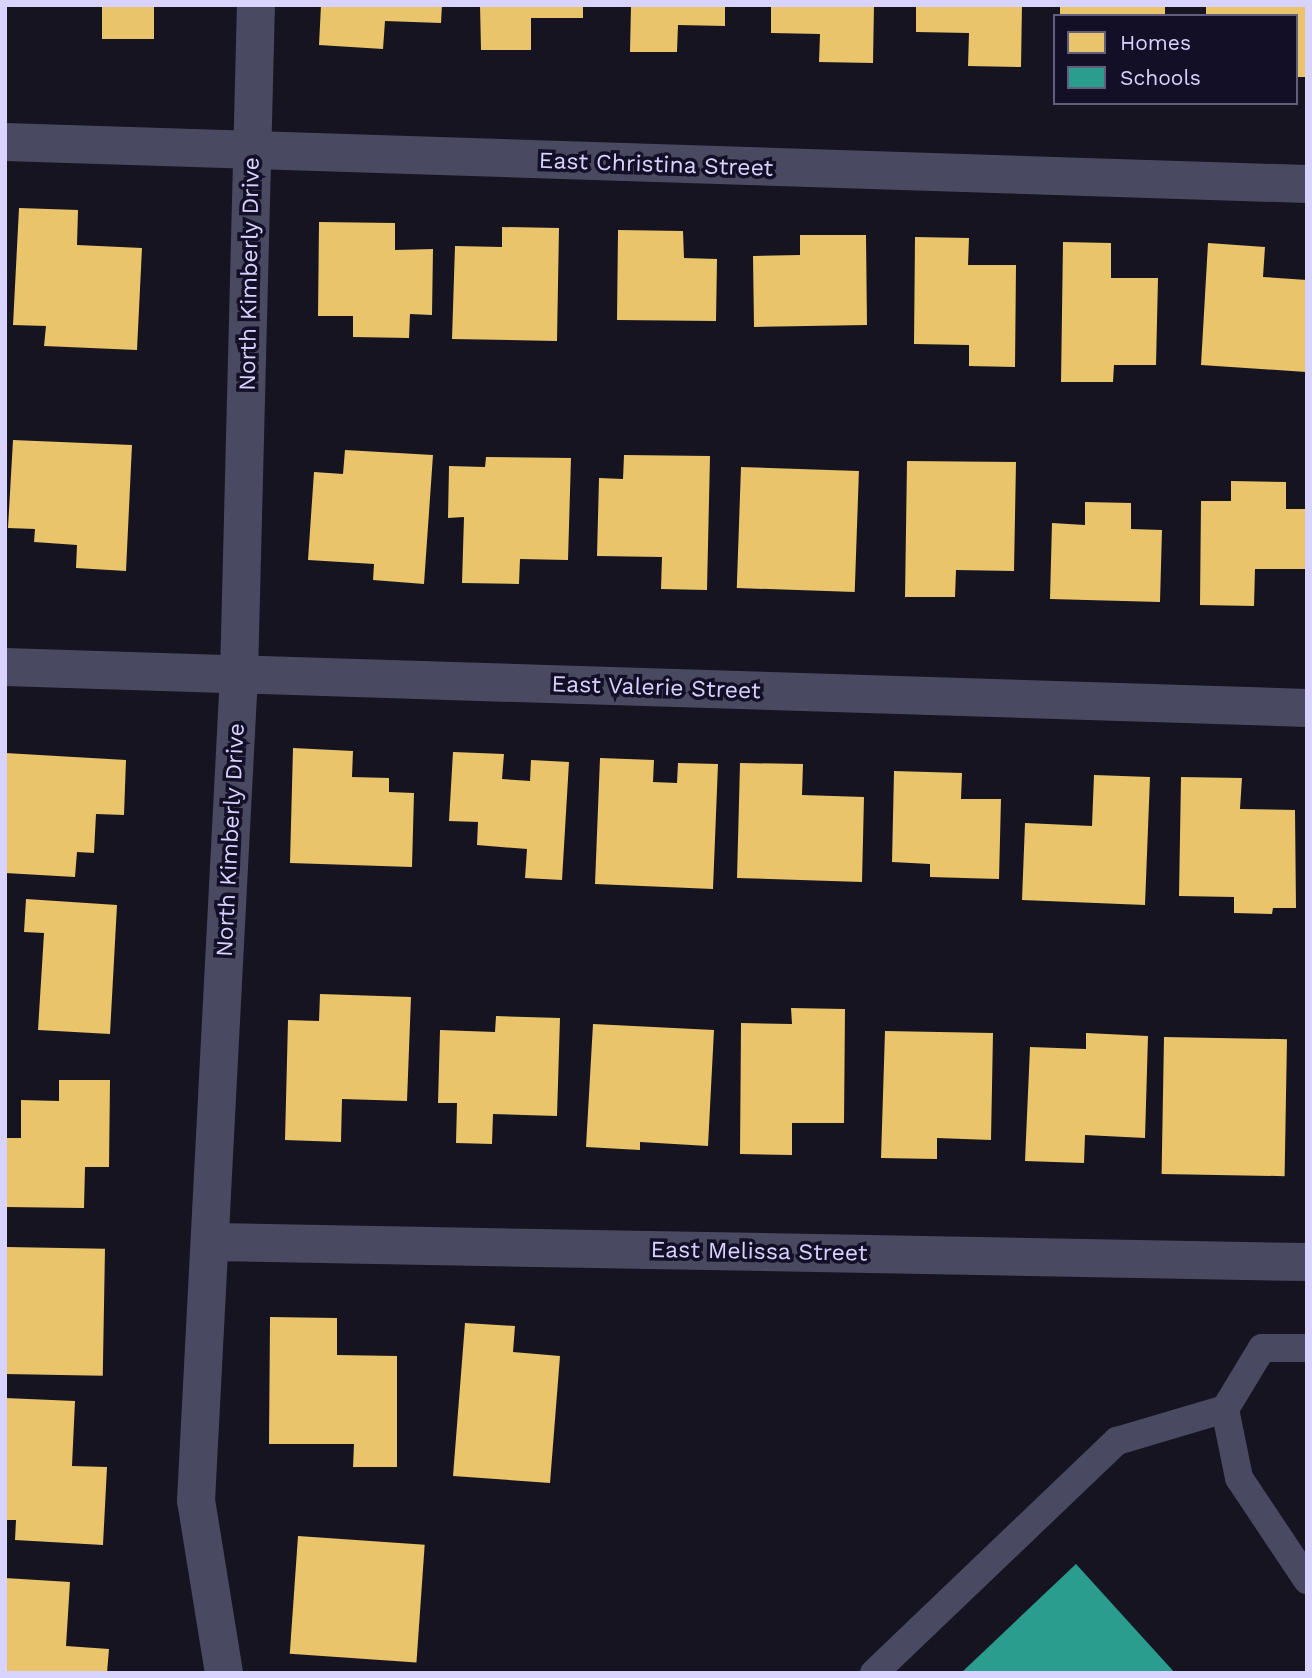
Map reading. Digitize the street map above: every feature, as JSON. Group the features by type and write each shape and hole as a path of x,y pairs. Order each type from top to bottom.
{"street":[{"name":"North Kimberly Drive","path":"224,1673 196,1501 212,1242 239,674 256,5"},
{"name":"East Christina Street","path":"5,142 253,153 1307,184"},
{"name":"East Valerie Street","path":"5,667 1307,708"},
{"name":"East Melissa Street","path":"212,1242 1307,1262"}],"lane":[{"path":"1307,1348 1262,1348 1225,1409 1238,1478 1307,1580"},
{"path":"874,1673 1117,1441 1225,1409"}],"building: Homes":[{"path":"102,5 154,5 154,39 102,39"},
{"path":"321,5 442,5 441,23 385,21 383,49 319,45"},
{"path":"480,5 583,5 583,18 531,18 531,50 481,50"},
{"path":"631,5 725,5 725,26 678,25 677,52 630,52"},
{"path":"771,5 874,5 873,63 819,62 820,34 771,33"},
{"path":"916,5 1022,5 1021,67 968,66 969,33 916,32"},
{"path":"1060,5 1165,5 1165,14 1060,14"},
{"path":"1206,5 1307,5 1307,77 1298,77 1298,14 1206,14"},
{"path":"19,208 78,210 77,245 142,248 137,350 44,346 46,326 13,325"},
{"path":"319,222 395,223 395,250 433,249 432,315 410,314 409,338 353,337 353,316 318,316"},
{"path":"502,227 559,228 557,341 452,339 455,246 502,247"},
{"path":"618,230 683,231 684,258 717,259 716,321 617,320"},
{"path":"800,235 866,235 867,325 754,327 753,256 800,255"},
{"path":"915,237 969,238 968,265 1016,265 1015,367 969,366 969,345 914,344"},
{"path":"1063,242 1111,243 1111,278 1158,278 1156,365 1114,365 1113,382 1061,382"},
{"path":"1208,243 1265,247 1263,277 1307,280 1306,372 1201,365"},
{"path":"13,440 132,445 126,571 76,568 77,545 34,542 35,529 8,528"},
{"path":"345,450 433,455 424,584 373,580 374,564 308,560 314,472 343,474"},
{"path":"624,455 710,456 707,590 661,589 662,557 597,556 599,478 623,479"},
{"path":"486,457 571,458 568,560 520,559 519,584 462,583 464,517 448,518 449,466 485,467"},
{"path":"907,461 1016,462 1014,571 956,570 955,597 905,597"},
{"path":"741,467 859,471 855,592 737,588"},
{"path":"1231,481 1286,482 1286,509 1307,509 1307,569 1255,569 1254,606 1200,605 1201,501 1231,501"},
{"path":"1085,502 1131,503 1131,529 1162,530 1160,602 1050,599 1052,523 1085,525"},
{"path":"293,748 353,751 352,777 389,778 389,792 414,793 412,867 290,863"},
{"path":"453,752 504,754 502,779 530,781 531,760 569,762 562,880 525,878 527,849 477,845 478,822 449,821"},
{"path":"5,753 126,760 124,815 96,814 94,853 77,852 75,877 5,873"},
{"path":"600,758 654,760 653,782 677,783 678,763 718,764 713,889 595,884"},
{"path":"740,763 803,764 802,795 864,797 862,882 737,878"},
{"path":"894,771 962,773 961,799 1001,799 999,879 930,877 930,864 892,862"},
{"path":"1094,775 1150,777 1145,905 1022,900 1025,823 1092,826"},
{"path":"1181,777 1242,778 1240,809 1295,810 1296,908 1273,908 1272,914 1234,913 1234,897 1179,896"},
{"path":"26,899 117,905 110,1034 38,1030 44,933 24,932"},
{"path":"320,994 411,997 407,1101 342,1099 341,1142 285,1140 288,1020 319,1021"},
{"path":"791,1008 845,1009 844,1123 792,1123 792,1155 740,1154 741,1023 792,1024"},
{"path":"496,1016 560,1018 557,1116 493,1114 492,1144 456,1143 457,1103 438,1103 440,1030 495,1032"},
{"path":"593,1024 714,1030 708,1146 640,1142 640,1150 586,1147"},
{"path":"885,1031 993,1033 991,1140 937,1138 937,1159 881,1158"},
{"path":"1086,1033 1148,1036 1145,1138 1085,1135 1084,1163 1025,1161 1030,1047 1086,1049"},
{"path":"1164,1037 1287,1039 1285,1176 1162,1174"},
{"path":"59,1080 110,1080 109,1167 85,1167 84,1208 5,1207 5,1138 21,1138 21,1100 59,1101"},
{"path":"7,1247 105,1249 103,1376 5,1374"},
{"path":"270,1317 337,1318 337,1355 397,1356 397,1467 353,1467 354,1444 269,1444"},
{"path":"465,1323 515,1326 513,1352 560,1356 550,1483 453,1476"},
{"path":"5,1398 75,1401 72,1466 107,1467 103,1545 15,1540 16,1520 5,1520"},
{"path":"298,1536 425,1545 416,1663 290,1654"},
{"path":"5,1578 70,1582 66,1646 109,1649 107,1673 5,1673"}],"building: Schools":[{"path":"1076,1564 1175,1673 961,1673"}]}
